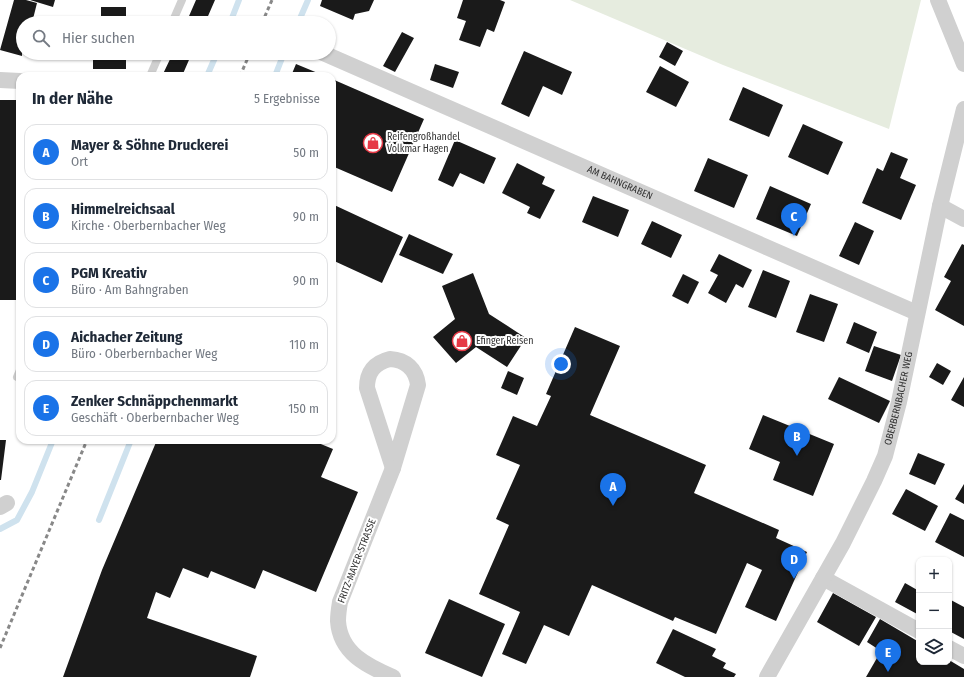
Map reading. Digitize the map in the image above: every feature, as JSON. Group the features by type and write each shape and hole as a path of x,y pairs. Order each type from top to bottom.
{"street":[{"path":"938,0 964,64"},
{"name":"AM BAHNGRABEN","path":"336,59 917,313"},
{"path":"0,80 16,81"},
{"name":"OBERBERNBACHER WEG","path":"767,677 843,543 885,456 899,402 940,206 964,109"},
{"path":"940,206 964,219"},
{"name":"FRITZ-MAYER-STRASSE","path":"393,468 367,388 367,380 372,369 382,361 390,359 398,360 410,366 417,377 418,385 393,468 340,602 338,621 342,640 352,653 365,664 393,677"},
{"path":"823,578 916,629"},
{"path":"952,650 964,656"}],"lane":[{"path":"175,16 182,0"},
{"path":"152,72 157,60"}],"shaded area":[{"path":"570,0 921,0 889,129 723,65"}],"building":[{"path":"14,0 26,0 37,3 34,16 16,16 16,54 0,50"},
{"path":"30,0 55,0 53,7"},
{"path":"196,0 215,0 208,16 189,16"},
{"path":"322,0 374,0 369,11 355,14 353,20 320,6"},
{"path":"463,0 500,0 505,2 494,32 487,29 480,47 459,40 466,21 457,18"},
{"path":"101,7 126,7 126,16 101,16"},
{"path":"402,32 414,38 395,72 383,66"},
{"path":"667,42 683,51 675,66 659,57"},
{"path":"524,51 572,72 562,95 543,86 529,117 501,104"},
{"path":"93,60 126,60 126,69 93,69"},
{"path":"170,60 189,60 184,72 164,72"},
{"path":"296,64 315,72 293,72"},
{"path":"435,64 459,72 453,88 430,80"},
{"path":"660,66 689,82 676,107 646,92"},
{"name":"Reifengroßhandel Volkmar Hagen","path":"336,81 424,119 392,192 336,168"},
{"path":"743,87 783,105 769,137 729,120"},
{"path":"0,100 16,100 16,300 0,300"},
{"path":"803,124 843,142 828,175 788,157"},
{"path":"455,140 496,158 484,184 460,173 453,187 438,180"},
{"path":"891,152 908,159 900,178 916,185 901,220 862,203 877,168 883,171"},
{"path":"708,158 748,175 734,208 694,191"},
{"path":"517,163 545,177 542,184 555,190 540,219 527,213 530,207 502,193"},
{"path":"770,186 811,204 797,236 756,219"},
{"path":"593,196 629,210 618,237 582,222"},
{"path":"336,206 403,237 382,283 336,262"},
{"path":"652,221 682,235 671,258 641,244"},
{"path":"855,222 874,231 859,265 839,256"},
{"path":"409,234 453,254 443,274 399,255"},
{"path":"962,244 964,245 964,326 935,310 951,281 944,277"},
{"path":"719,254 752,270 743,288 736,284 726,303 708,293 718,275 710,271"},
{"path":"763,270 790,281 776,318 748,307"},
{"path":"473,273 489,314 526,338 507,367 476,347 456,363 433,337 455,319 442,286"},
{"path":"683,274 699,282 688,304 672,296"},
{"path":"810,294 838,304 824,342 796,332"},
{"path":"854,322 877,332 869,353 846,343"},
{"path":"575,327 620,346 590,415 706,465 694,493 779,530 776,538 807,552 776,621 745,607 762,570 747,563 716,634 675,617 673,621 592,585 569,636 544,625 526,664 502,654 520,612 479,594 509,525 496,519 520,465 496,455 513,416 537,426 551,396 546,394"},
{"path":"874,346 901,355 892,381 865,371"},
{"path":"937,363 951,371 943,385 929,377"},
{"path":"508,371 524,378 517,395 501,388"},
{"path":"839,377 890,401 879,423 828,399"},
{"path":"964,377 964,407 951,400"},
{"path":"763,415 834,444 813,496 773,480 780,462 749,449"},
{"path":"0,440 6,440 1,480 0,480"},
{"path":"155,444 321,444 333,449 321,477 358,492 316,592 263,570 255,589 211,571 208,578 183,568 170,598 156,592 147,618 257,656 250,677 63,677 102,570"},
{"path":"918,453 945,464 935,485 909,474"},
{"path":"964,484 964,504 955,499"},
{"path":"906,489 938,506 925,531 892,514"},
{"path":"950,513 964,520 964,557 935,542"},
{"path":"905,583 916,589 916,613 895,602"},
{"path":"833,593 876,617 859,646 817,622"},
{"path":"449,599 505,624 482,677 425,653"},
{"path":"952,601 964,607 964,639 952,633"},
{"path":"880,619 916,640 916,665 952,665 952,662 964,669 964,677 866,677 881,651 867,642"},
{"path":"673,629 716,649 712,656 726,663 723,668 736,674 734,677 685,677 656,663"}],"waterway":[{"path":"233,16 239,0"},
{"path":"301,16 308,0"},
{"path":"209,72 214,60"},
{"path":"277,72 281,60"},
{"path":"0,529 17,520 32,492 51,444"},
{"path":"99,520 129,444"}],"railway":[{"path":"265,16 272,0"},
{"path":"242,72 247,60"},
{"path":"0,648 85,444"}],"place":[{"name":"Reifengroßhandel Volkmar Hagen","path":"373,143"},
{"name":"PGM Kreativ","path":"794,236"},
{"name":"Efinger Reisen","path":"462,341"},
{"name":"Himmelreichsaal","path":"797,456"},
{"name":"Mayer & Söhne Druckerei","path":"613,506"},
{"name":"Aichacher Zeitung","path":"794,579"},
{"name":"Zenker Schnäppchenmarkt","path":"888,672"}]}
